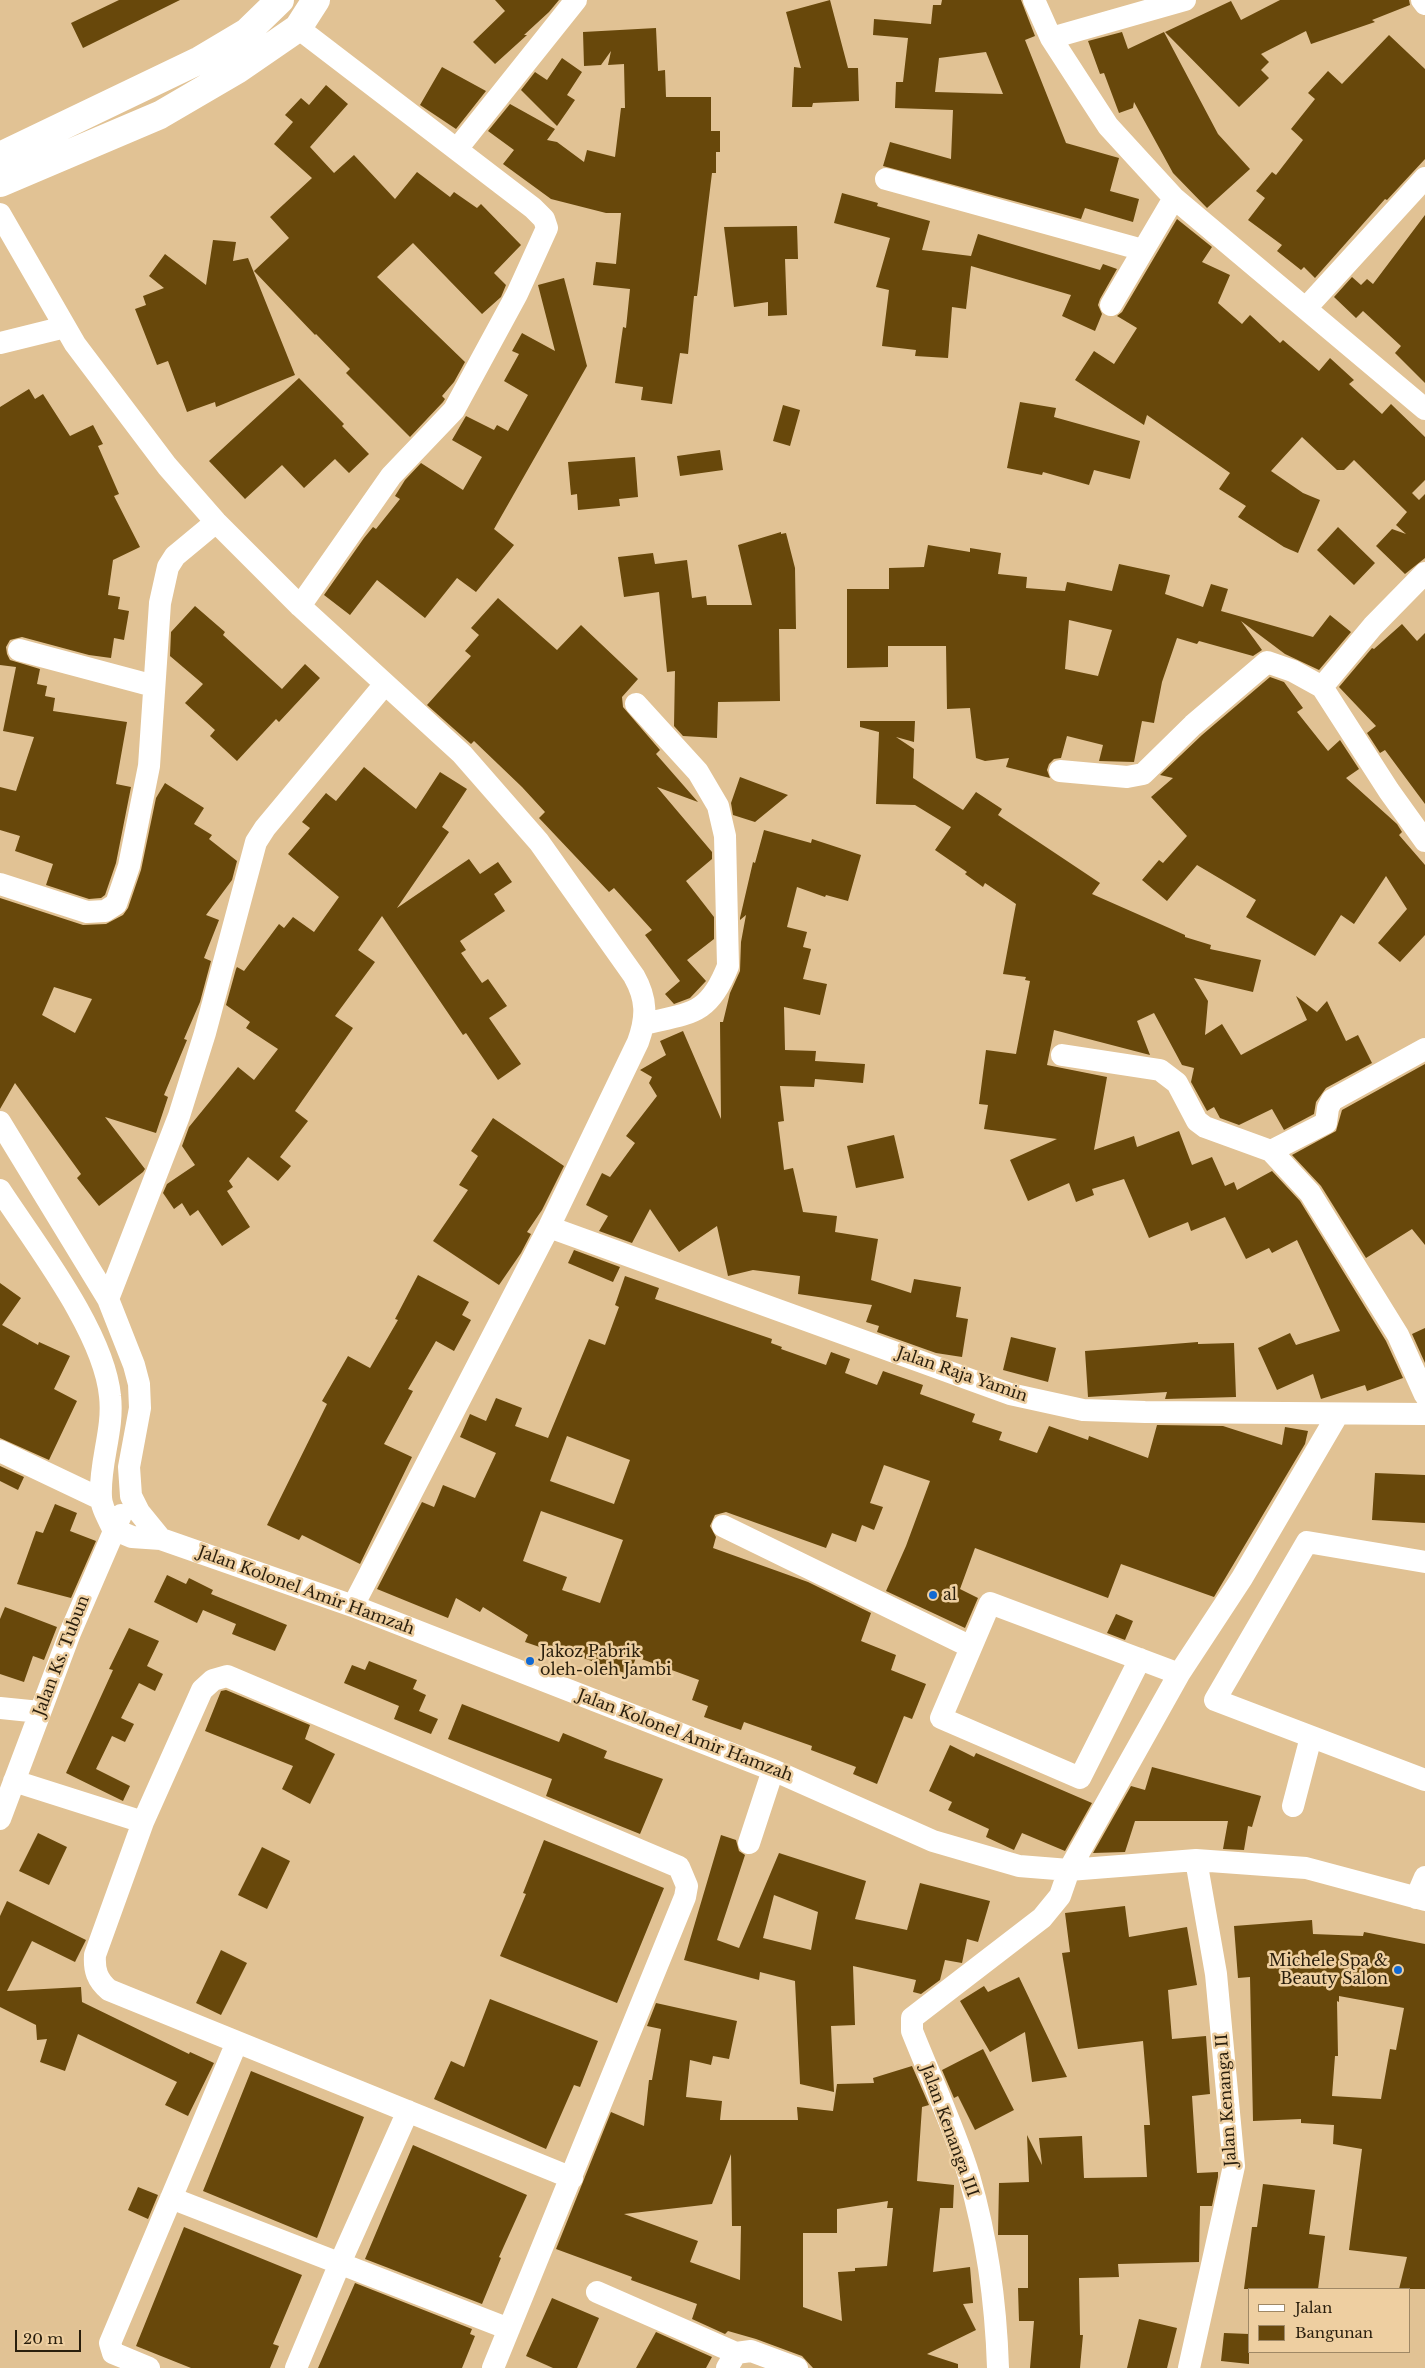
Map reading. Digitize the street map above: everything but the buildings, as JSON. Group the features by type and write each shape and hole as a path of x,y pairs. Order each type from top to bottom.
{"main road":[{"path":"0,156 200,60 247,32 280,0"},
{"path":"0,183 160,114 237,70 298,28 316,0"}],"street":[{"path":"457,149 576,0"},
{"path":"1034,0 1051,38 1108,126 1174,198 1425,409"},
{"path":"1051,38 1185,0"},
{"path":"1422,0 1425,4"},
{"path":"298,28 533,208 544,219 547,228 517,294 454,410 391,476 300,606"},
{"path":"1306,308 1425,178"},
{"path":"886,179 1143,250"},
{"path":"1111,304 1174,198"},
{"path":"0,214 75,344 167,466 216,522 300,606 462,754 539,842 642,989 646,1005 644,1024 549,1227 353,1606"},
{"path":"0,344 65,326"},
{"path":"0,884 87,912 106,911 116,904 128,866 149,766 160,603 168,567 175,556 216,522"},
{"path":"1322,687 1373,626 1425,574"},
{"path":"19,650 154,686"},
{"path":"1060,772 1127,777 1143,774 1193,725 1267,662 1294,671 1322,687 1389,791 1425,841"},
{"path":"108,1299 182,1107 206,1033 256,842 265,828 385,684"},
{"path":"636,704 698,772 718,806 725,836 728,966 722,981 703,1007 690,1013 644,1024"},
{"path":"1271,1151 1326,1123 1328,1108 1332,1100 1425,1049"},
{"path":"1062,1056 1160,1070 1177,1082 1197,1121 1205,1127 1271,1151 1310,1193 1398,1335 1425,1395"},
{"path":"0,1122 108,1299 134,1365 139,1384 140,1408 129,1466 131,1496 139,1512 161,1539"},
{"path":"0,1190 69,1295 96,1345 106,1372 111,1413 104,1459 101,1500 114,1529"},
{"name":"Jalan Raja Yamin","path":"549,1227 1010,1394 1083,1410 1425,1414"},
{"path":"1069,1870 1178,1674 1242,1578 1338,1414"},
{"path":"0,1452 101,1500"},
{"name":"Jalan Ks. Tubun","path":"0,1818 70,1633 114,1529 131,1496"},
{"path":"723,1526 971,1646"},
{"name":"Jalan Kolonel Amir Hamzah","path":"114,1529 132,1537 161,1539 353,1606 773,1770 933,1841 1019,1866 1069,1870 1196,1860 1306,1868 1421,1899"},
{"path":"1425,1562 1307,1542 1215,1700 1425,1780"},
{"path":"1113,1791 941,1718 990,1603 1178,1674"},
{"path":"1080,1778 1140,1659"},
{"path":"493,2368 572,2178 685,1897 686,1886 679,1867 227,1676 212,1680 202,1690 143,1822 95,1954 94,1968 97,1976 109,1990 572,2178"},
{"path":"0,1708 40,1712"},
{"path":"1293,1806 1311,1737"},
{"path":"749,1843 773,1770"},
{"path":"14,1781 143,1822"},
{"name":"Jalan Kenanga II","path":"1189,2368 1234,2166 1216,1974 1196,1860"},
{"name":"Jalan Kenanga III","path":"998,2368 997,2321 969,2176 912,2031 911,2024 915,2014 1042,1918 1060,1896 1069,1870"},
{"path":"1421,1899 1425,1876"},
{"path":"149,2368 113,2352 110,2343 237,2042"},
{"path":"296,2368 340,2263 408,2111"},
{"path":"171,2198 509,2329"},
{"path":"597,2292 731,2361 752,2350 797,2368"}],"place":[{"name":"al","path":"933,1595"},
{"name":"Jakoz Pabrik oleh-oleh Jambi","path":"530,1661"},
{"name":"Michele Spa & Beauty Salon","path":"1398,1970"}]}
